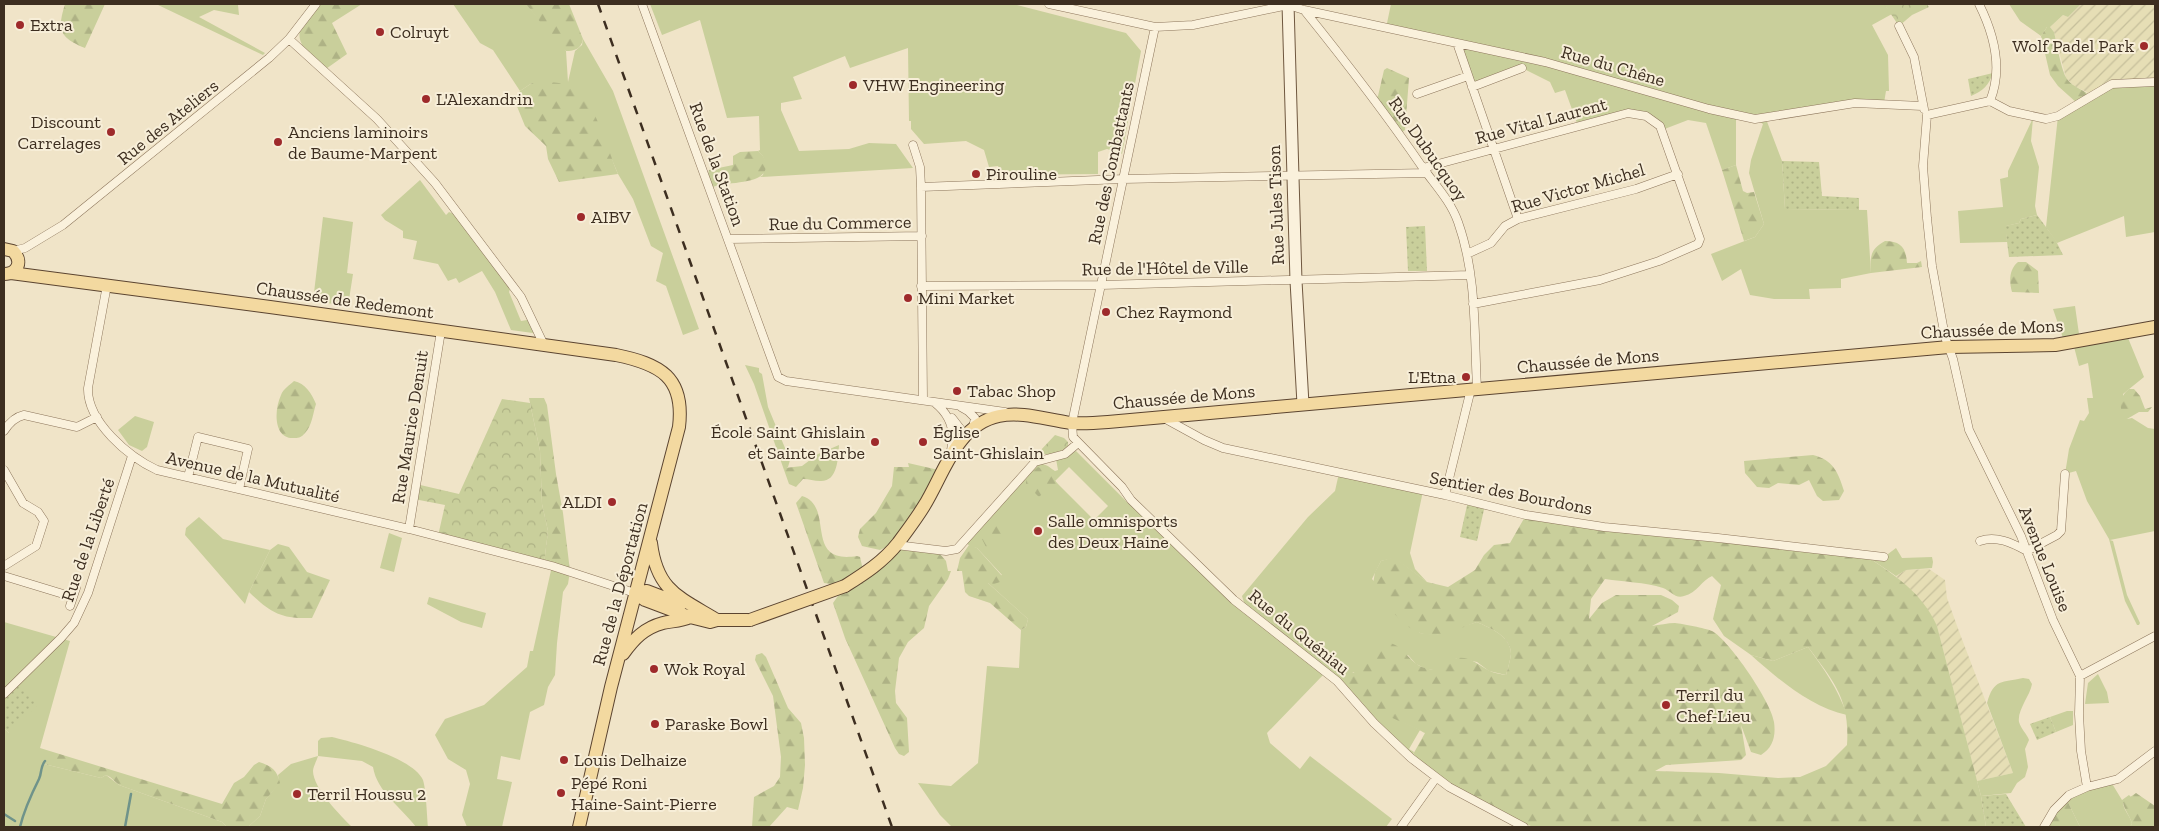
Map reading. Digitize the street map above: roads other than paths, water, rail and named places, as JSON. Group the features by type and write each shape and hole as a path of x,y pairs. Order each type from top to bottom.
{"main road":[{"name":"Chaussée de Redemont","path":"13,260 36,276 616,355 648,364"},
{"name":"Chaussée de Mons","path":"970,430 986,420 999,416 1023,415 1072,423 1162,417 1949,348 2055,345 2155,327"},
{"name":"Rue de la Déportation","path":"579,827 618,660 679,427 680,410 674,385 665,373 648,364"},
{"path":"635,593 645,600 690,617 710,622 717,620 750,620 845,586 869,571 896,545 924,506 948,462 970,430"},
{"path":"650,539 652,557 666,587 674,594 717,620"},
{"path":"635,593 647,591 702,611"},
{"path":"618,660 643,631 653,626 690,617"}],"street":[{"name":"Rue des Ateliers","path":"13,260 64,225 269,58 288,39 316,4"},
{"name":"Rue de la Station","path":"642,4 762,335"},
{"path":"1049,4 1155,28 1193,25 1288,4"},
{"name":"Rue du Chêne","path":"1288,4 1304,10 1545,62 1709,109 1756,119 1855,103 1922,106"},
{"name":"Rue Jules Tison","path":"1288,4 1296,280 1304,404"},
{"path":"1980,4 1986,18 1998,66 1995,87 1990,101"},
{"name":"Rue Dubucquoy","path":"1304,10 1379,105 1453,209 1467,254 1473,304 1474,389 1445,496"},
{"path":"1899,26 1914,57 1922,106 1927,115 1990,101 2009,111 2046,119 2058,116 2112,84 2155,82"},
{"name":"Rue des Combattants","path":"1076,440 1072,423 1155,28"},
{"path":"288,39 377,119 435,183 521,297 544,345"},
{"path":"1457,42 1518,219"},
{"path":"1472,87 1522,68"},
{"path":"1417,94 1468,76"},
{"name":"Rue Vital Laurent","path":"921,187 1123,179 1292,177 1425,171 1628,113 1646,116 1657,123 1662,130 1678,174"},
{"name":"Avenue Louise","path":"1927,115 1924,166 1927,218 1932,267 1945,337 1970,430 2027,551 2056,626 2080,676 2079,714 2081,751 2087,787"},
{"path":"913,145 920,167 921,187 924,400"},
{"path":"1473,304 1600,280 1659,261 1698,244 1700,239 1678,174"},
{"name":"Rue Victor Michel","path":"1467,254 1491,244 1504,226 1518,219 1636,189 1678,174"},
{"name":"Rue du Commerce","path":"728,239 922,236"},
{"name":"Rue de l'Hôtel de Ville","path":"921,286 1101,285 1470,275"},
{"name":"Avenue de la Mutualité","path":"107,285 88,391 91,406 97,417 117,442 132,456 157,470 409,529 552,566 635,593"},
{"name":"Rue Maurice Denuit","path":"409,529 441,331"},
{"name":"Chaussée de Mons","path":"762,335 775,372 782,380 1023,415"},
{"path":"933,401 962,431 970,430 975,418 957,405"},
{"path":"943,410 953,430 953,443 948,462"},
{"path":"4,431 10,422 24,415 77,427 97,417"},
{"name":"Sentier des Bourdons","path":"1162,417 1223,448 1526,515 1604,527 1884,557"},
{"path":"188,477 198,437 248,449 239,489"},
{"path":"896,545 946,551 957,549 1035,462 1065,454 1076,440"},
{"name":"Rue du Quéniau","path":"1076,440 1122,487 1131,500 1234,600 1337,681 1387,736 1436,778 1454,790 1524,827"},
{"name":"Rue de la Liberté","path":"4,694 61,638 74,623 82,609 132,456"},
{"path":"4,470 23,503 38,512 44,521 36,546 4,566"},
{"path":"1980,540 2007,541 2027,551 2057,535 2061,531 2065,474"},
{"path":"4,576 73,597"},
{"path":"70,606 76,588"},
{"path":"2080,676 2155,636"},
{"path":"2044,827 2054,810 2072,793 2118,779 2155,751"},
{"path":"1401,827 1436,778"}],"waterway":[{"path":"20,827 45,761"},
{"path":"125,827 131,794"},
{"path":"4,814 15,821"}],"railway":[{"path":"598,4 892,827"}],"place":[{"name":"Extra","path":"20,25"},
{"name":"Colruyt","path":"380,32"},
{"name":"Wolf Padel Park","path":"2144,46"},
{"name":"VHW Engineering","path":"853,85"},
{"name":"L'Alexandrin","path":"426,99"},
{"name":"Discount Carrelages","path":"111,132"},
{"name":"Anciens laminoirs de Baume-Marpent","path":"278,142"},
{"name":"Pirouline","path":"976,174"},
{"name":"AIBV","path":"581,217"},
{"name":"Mini Market","path":"908,298"},
{"name":"Chez Raymond","path":"1106,312"},
{"name":"L'Etna","path":"1466,377"},
{"name":"Tabac Shop","path":"957,391"},
{"name":"École Saint Ghislain et Sainte Barbe","path":"875,442"},
{"name":"Église Saint-Ghislain","path":"923,442"},
{"name":"ALDI","path":"612,502"},
{"name":"Salle omnisports des Deux Haine","path":"1038,531"},
{"name":"Wok Royal","path":"654,669"},
{"name":"Terril du Chef-Lieu","path":"1666,705"},
{"name":"Paraske Bowl","path":"655,724"},
{"name":"Louis Delhaize","path":"564,760"},
{"name":"Pépé Roni Haine-Saint-Pierre","path":"561,793"},
{"name":"Terril Houssu 2","path":"297,794"}]}
